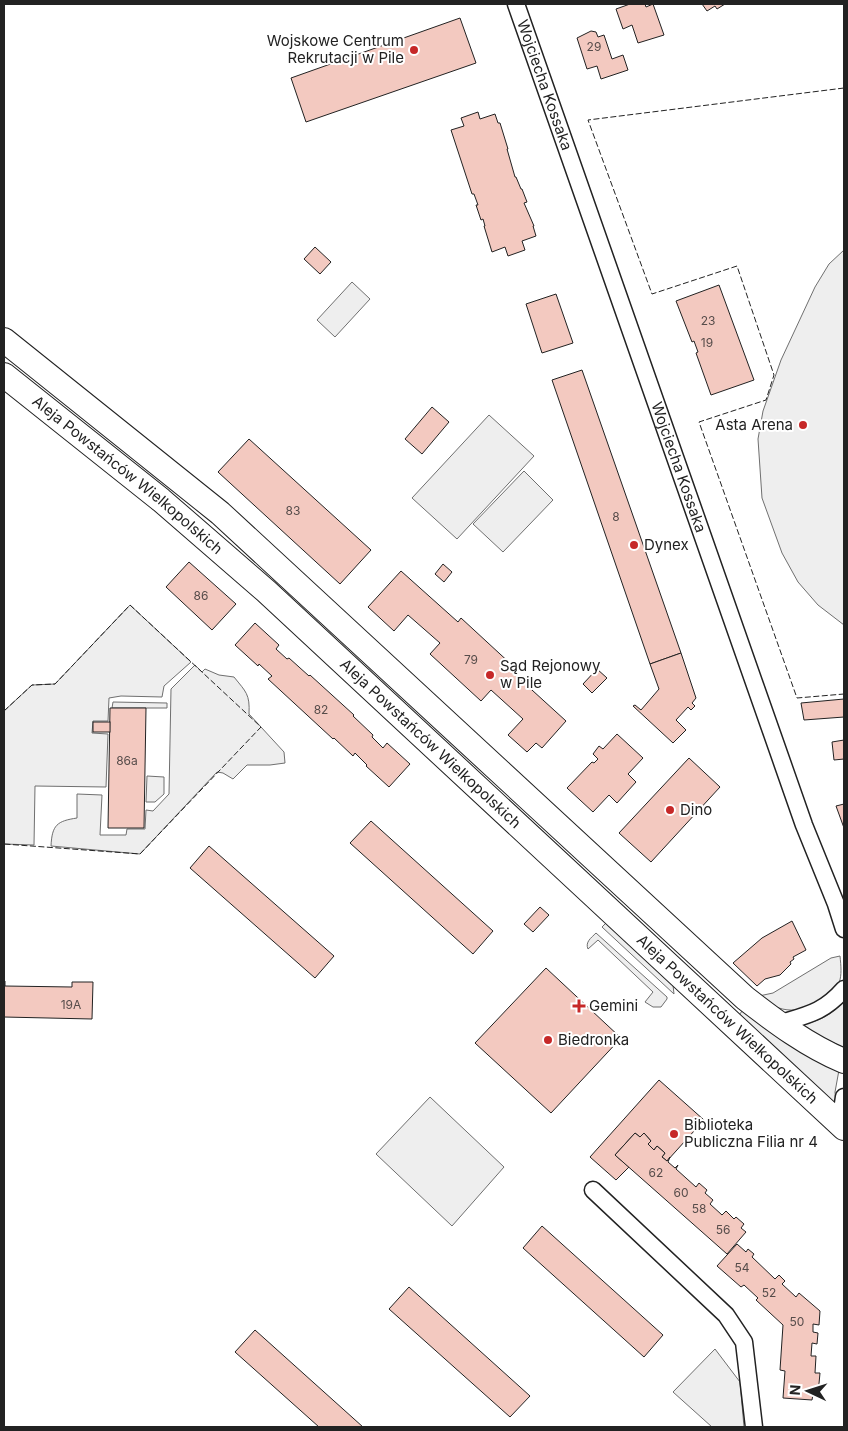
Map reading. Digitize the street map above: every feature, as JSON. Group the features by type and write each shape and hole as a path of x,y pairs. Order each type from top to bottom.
{"main road":[{"name":"Aleja Powstańców Wielkopolskich","path":"4,340 220,513 738,991 778,1024 828,1054 844,1061"},
{"name":"Aleja Powstańców Wielkopolskich","path":"4,375 160,500 266,591 842,1126"}],"street":[{"name":"Wojciecha Kossaka","path":"516,4 782,765 844,929"},
{"path":"778,1024 820,1010 834,1001 844,989"},
{"path":"842,1126 844,1097"},
{"path":"594,1190 726,1315 744,1342 754,1427"}],"shaded area":[{"name":"Asta Arena","path":"844,250 844,625 818,605 798,582 782,553 762,498 758,439 763,411 781,360 815,287 829,264"},
{"path":"352,282 370,299 335,337 317,320"},
{"path":"489,415 534,456 457,539 412,498"},
{"path":"524,471 553,500 503,552 473,524"},
{"path":"130,605 191,662 164,686 162,697 121,696 109,698 108,721 93,721 92,733 108,734 106,787 35,786 34,845 4,844 4,711 32,685 55,684"},
{"path":"195,665 202,672 205,669 219,675 234,677 246,694 249,702 249,714 284,752 285,763 247,765 233,779 217,772 140,854 51,846 54,829 57,825 77,818 77,794 102,795 100,835 126,835 127,829 145,829 146,810 153,811 169,794 171,689"},
{"path":"113,702 167,703 167,708 112,708"},
{"path":"147,776 164,777 164,794 155,802 146,802"},
{"path":"606,923 673,985 674,994 602,927"},
{"path":"596,933 667,997 661,1007 653,1007 645,1002 653,992 598,940 588,949 590,938"},
{"path":"840,956 841,974 839,983 829,997 814,1006 805,1009 787,1010 774,1006 759,996 773,993 831,958"},
{"path":"844,1001 844,1048 798,1025 823,1018"},
{"path":"743,1010 778,1037 802,1052 839,1070 835,1092 836,1104 834,1105 739,1015"},
{"path":"430,1097 504,1167 452,1226 376,1154"},
{"path":"715,1349 740,1382 744,1427 712,1427 673,1392"}],"building":[{"path":"630,4 645,4 646,7 653,4 664,35 638,43 632,25 623,29 616,9"},
{"path":"702,4 725,4 717,9 715,6 707,11"},
{"path":"460,18 476,63 306,122 291,78"},
{"path":"591,31 596,32 598,37 604,35 612,59 623,55 628,70 601,79 597,66 587,69 577,38"},
{"path":"478,112 480,119 495,114 498,123 500,123 515,177 522,189 527,202 524,203 534,226 536,236 522,241 525,250 508,256 505,247 492,252 483,219 481,220 476,205 478,205 474,194 472,194 451,130 464,126 461,118"},
{"path":"315,247 331,262 320,274 304,259"},
{"path":"719,285 754,380 711,395 696,353 698,352 694,341 692,342 676,301"},
{"path":"556,294 573,343 542,353 526,304"},
{"path":"582,370 681,653 650,664 552,380"},
{"path":"432,407 449,422 422,454 405,439"},
{"path":"249,439 371,550 340,584 218,472"},
{"path":"189,562 236,604 212,630 166,587"},
{"path":"443,564 452,572 444,582 435,574"},
{"path":"401,571 458,622 461,618 513,666 510,670 566,721 542,748 536,743 527,752 508,735 523,719 491,690 481,701 430,654 440,643 408,615 394,631 368,607"},
{"path":"255,623 279,645 276,649 310,675 354,715 383,748 387,743 410,764 389,787 355,753 353,756 333,739 268,679 272,676 235,645"},
{"path":"681,653 696,698 692,703 695,706 691,710 688,707 676,720 686,730 673,743 633,706 635,705 641,710 659,689 650,664"},
{"path":"597,669 607,678 592,693 583,684"},
{"path":"844,699 844,717 804,720 801,703"},
{"path":"110,708 146,708 144,828 108,828"},
{"path":"93,722 110,722 110,732 93,732"},
{"path":"617,734 643,758 628,774 636,782 617,803 609,795 593,812 567,788 592,762 594,763 598,759 593,754 599,746 603,749"},
{"path":"844,740 844,759 834,760 832,742"},
{"name":"Dino","path":"689,758 720,787 651,862 619,833"},
{"path":"844,804 844,828 836,806"},
{"path":"371,821 493,931 473,954 350,843"},
{"path":"209,846 334,956 315,978 190,868"},
{"path":"540,907 549,915 533,932 524,924"},
{"path":"792,921 806,950 793,957 794,959 790,962 791,964 780,975 765,979 757,986 733,963 762,938"},
{"name":"Biedronka","path":"546,968 621,1038 551,1113 475,1043"},
{"path":"4,981 5,986 72,987 72,982 93,982 92,1019 4,1017"},
{"path":"659,1080 704,1120 667,1161 662,1157 665,1153 657,1146 654,1150 648,1144 651,1141 644,1133 640,1137 635,1133 615,1155 629,1167 616,1180 590,1157"},
{"path":"635,1133 640,1137 644,1133 651,1141 648,1144 654,1150 657,1146 665,1153 662,1157 667,1161 670,1157 668,1162 675,1168 678,1165 676,1169 696,1187 699,1183 707,1190 705,1193 713,1200 710,1204 722,1215 726,1211 734,1219 736,1217 744,1224 741,1228 746,1232 727,1254 615,1155"},
{"path":"542,1226 663,1335 644,1357 523,1248"},
{"path":"737,1244 746,1252 748,1249 754,1254 752,1257 775,1279 779,1275 785,1281 782,1284 796,1297 799,1293 820,1311 819,1325 813,1324 813,1332 818,1333 817,1344 812,1343 811,1356 816,1356 815,1373 820,1373 818,1394 813,1394 812,1400 783,1398 785,1371 780,1370 783,1325 756,1300 758,1298 744,1285 741,1287 717,1266"},
{"path":"409,1287 530,1396 510,1417 389,1309"},
{"path":"255,1330 363,1427 319,1427 235,1352"}],"fence":[{"path":"844,88 588,120 652,294 737,266 774,375 766,400 699,422 797,698 844,694"},
{"path":"4,711 32,685 55,684 130,605 261,727 140,854 4,844"}],"place":[{"name":"Wojskowe Centrum Rekrutacji w Pile","path":"414,50"},
{"name":"Asta Arena","path":"803,425"},
{"name":"Dynex","path":"634,545"},
{"name":"Sąd Rejonowy w Pile","path":"490,675"},
{"name":"Dino","path":"670,810"},
{"name":"Gemini","path":"579,1006"},
{"name":"Biedronka","path":"548,1040"},
{"name":"Biblioteka Publiczna Filia nr 4","path":"674,1134"}]}
